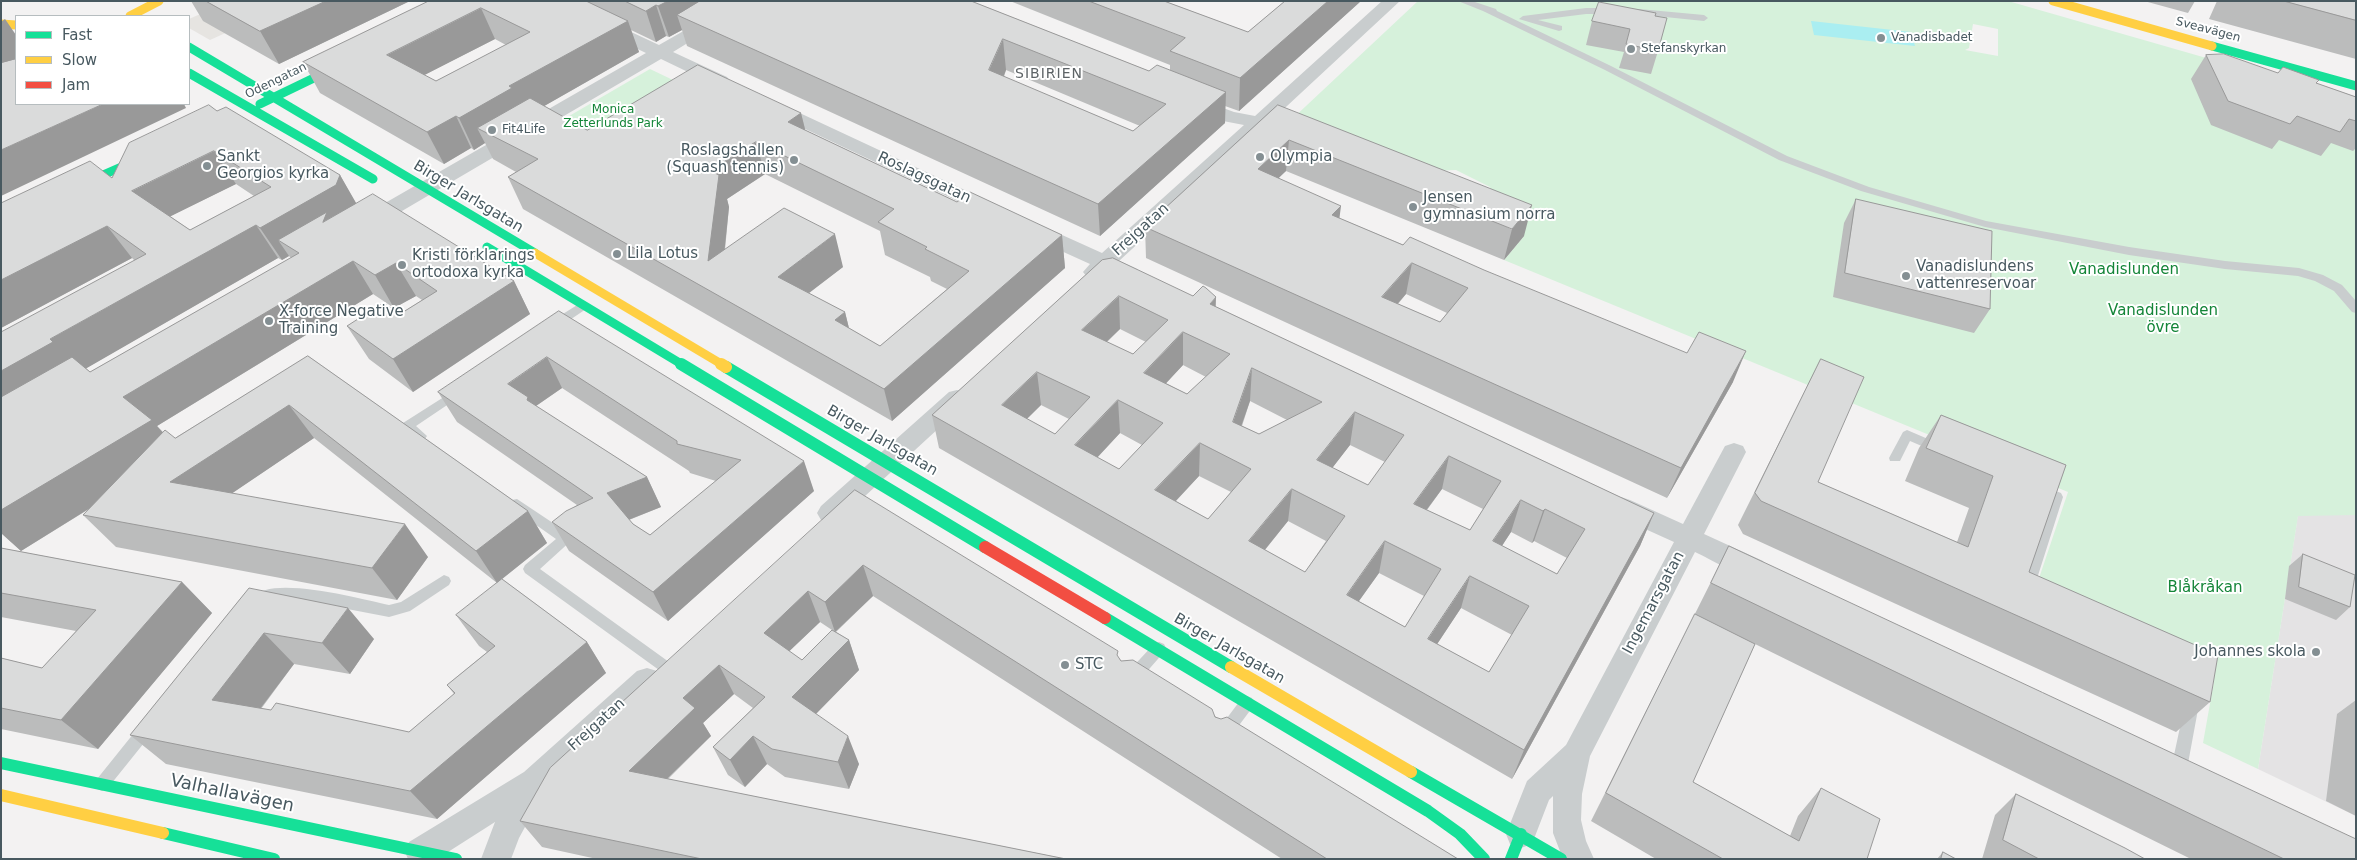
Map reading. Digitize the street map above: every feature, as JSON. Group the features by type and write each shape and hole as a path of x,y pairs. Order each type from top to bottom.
{"street":[{"path":"132,15 140,1"},
{"path":"552,1 739,90"},
{"path":"350,233 748,1"},
{"name":"Frejgatan","path":"1077,288 1392,1"},
{"name":"Sveavägen","path":"2055,2 2237,58 2311,78 2356,86"},
{"path":"134,15 161,4"},
{"path":"1,18 15,19"},
{"path":"1,24 15,25"},
{"name":"Birger Jarlsgatan","path":"190,48 268,91 414,197 878,470 1157,650 1428,811 1460,834 1484,859"},
{"path":"2272,50 2356,74"},
{"name":"Odengatan","path":"238,107 268,91 352,56"},
{"path":"190,74 238,107 383,185"},
{"name":"Odengatan","path":"238,107 268,91"},
{"name":"Roslagsgatan","path":"756,98 1147,282"},
{"path":"1185,99 1230,117 1291,130"},
{"path":"63,193 159,146"},
{"name":"Birger Jarlsgatan","path":"473,239 582,306 1171,632 1260,684 1516,846 1561,859"},
{"path":"813,528 974,382"},
{"name":"Ingemarsgatan","path":"1579,859 1572,848 1566,828 1565,807 1576,754 1734,452"},
{"path":"1598,496 1773,577"},
{"name":"Frejgatan","path":"420,852 534,782 685,646"},
{"name":"Ingemarsgatan","path":"1516,846 1537,791 1576,754"},
{"path":"2152,757 2204,781"},
{"name":"Valhallavägen","path":"1,763 456,859"},
{"name":"Frejgatan","path":"496,859 506,832 534,782"},
{"path":"1,795 274,859"}],"lane":[{"path":"1462,1 1487,10 1559,28"},
{"path":"1487,10 1608,68 1783,158 1865,189 1986,224 2129,251 2217,264 2299,272 2318,278 2338,288 2356,309"},
{"path":"1523,19 1586,11 1644,12 1704,18"},
{"path":"543,334 582,306"},
{"path":"431,443 407,426 471,383"},
{"path":"1895,458 1907,435 1951,453"},
{"path":"2022,603 2056,497 2030,486"},
{"path":"503,494 566,539 530,569 664,666"},
{"path":"249,605 268,595 290,592 389,611 405,607 444,581"},
{"path":"1128,684 1171,632"},
{"path":"1220,739 1260,684"},
{"path":"2179,770 2195,690"},
{"path":"102,784 155,719"}],"shaded area":[{"path":"230,1 296,1 210,40 190,29 190,19"},
{"name":"Johannes skola","path":"2298,515 2356,515 2356,816 2258,769"}],"green space":[{"name":"Vanadislunden","path":"1418,1 2008,1 2356,101 2356,515 2298,516 2258,769 2203,743 2214,681 2032,599 2068,492 1504,260 1524,236 1496,209 1490,187 1456,170 1424,171 1290,121","holes":["1973,24 1998,29 1998,56 1965,50 1969,48"]},
{"name":"Monica Zetterlunds Park","path":"650,69 698,92 612,144 564,119"}],"water":[{"path":"1811,21 1911,32 1915,46 1814,35"}],"building":[{"path":"206,1 326,1 260,31"},
{"path":"429,1 586,1 628,21 509,86 512,88 459,118 456,116 427,132 303,62","holes":["481,8 530,32 436,81 387,55"]},
{"path":"625,1 668,1 646,11"},
{"path":"700,1 971,1 1149,71 1157,65 1226,92 1098,204 677,15","holes":["1003,39 1166,104 1133,131 989,70"]},
{"path":"1089,1 1164,1 1248,32 1285,1 1328,1 1240,78 1170,51 1185,38"},
{"path":"2284,1 2356,1 2356,20"},
{"path":"1599,2 1656,13 1655,16 1667,18 1658,51 1626,44 1630,29 1592,21"},
{"path":"2224,54 2278,73 2283,67 2319,80 2316,83 2356,97 2356,121 2349,119 2340,132 2297,116 2290,124 2228,101 2206,55"},
{"path":"15,59 15,105 101,105 1,150 1,63"},
{"path":"698,65 801,113 788,122 957,202 970,192 1062,235 884,389 508,177 538,159 477,128 530,98 587,130","holes":["756,142 894,209 878,222 969,271 880,346 835,320 845,312 778,277 835,234 784,208 708,261 719,175 710,171"]},
{"path":"209,105 217,111 226,107 340,175 336,185 260,228 256,225 50,339 53,342 1,371 1,332 146,254 107,226 1,280 1,203 90,161 112,178 129,143","holes":["214,151 271,187 190,230 132,191"]},
{"path":"1278,105 1532,205 1512,229 1289,140 1258,169 1341,206 1332,215 1403,245 1410,237 1484,270 1687,353 1699,332 1746,351 1681,468 1145,227","holes":["1412,263 1468,288 1440,322 1382,297"]},
{"path":"373,194 514,281 393,359 347,326 383,303 400,314 437,291 396,263 375,275 353,261 123,397 152,420 1,510 1,397 72,357 90,372 299,253 278,240 327,212 323,222"},
{"path":"1856,199 1992,231 1990,309 1845,273"},
{"path":"1113,258 1193,296 1203,286 1216,297 1210,304 1654,513 1524,750 932,415 1102,260","holes":["1119,296 1168,320 1133,354 1082,330","1183,332 1230,354 1187,394 1144,373","1252,368 1322,402 1259,434 1233,422","1037,372 1090,397 1055,434 1002,405","1118,400 1163,423 1119,469 1075,445","1355,412 1404,435 1368,485 1317,460","1200,443 1251,469 1208,519 1155,490","1449,456 1501,481 1470,530 1414,504","1292,489 1345,516 1305,572 1249,541","1521,500 1543,511 1545,509 1585,529 1557,574 1493,541","1385,541 1441,569 1405,627 1347,595","1470,576 1529,606 1489,672 1428,639"]},
{"path":"559,311 804,461 653,592 552,522 566,511 593,498 438,392","holes":["547,357 677,441 677,444 741,460 650,535 633,524 607,493 647,477 527,400 528,397 508,384"]},
{"path":"308,356 528,511 476,551 289,405 170,482 405,524 372,568 83,515 165,430 175,438"},
{"path":"1821,359 1864,377 1818,482 1968,547 1993,476 1926,448 1941,415 2066,465 2029,572 2218,655 2210,702 1761,501 1755,493"},
{"path":"855,490 1118,651 1117,655 1121,661 1133,660 1212,709 1215,717 1221,719 1227,717 1458,859 1327,859 863,565 825,602 808,591 764,633 802,660 832,630 849,640 792,697 848,736 838,762 772,749 753,736 730,760 713,747 765,697 719,665 683,698 695,708 629,771 1066,859 702,859 520,821 550,768"},
{"path":"1729,546 2356,839 2356,859 2284,859 1711,583"},
{"path":"1,548 182,582 61,720 1,708 1,658 42,668 96,610 1,593"},
{"path":"2303,554 2355,575 2350,607 2299,587"},
{"path":"502,579 587,642 410,791 130,735 249,588 348,608 322,643 264,633 212,700 271,710 276,703 409,732 455,693 447,685 495,646 456,615"},
{"path":"1695,614 1755,644 1693,782 1799,841 1821,788 1880,819 1867,859 1723,859 1606,793"},
{"path":"2016,794 2145,859 2039,859 2003,840"},
{"path":"1943,852 1956,859 1941,859"}],"traffic: fast":[{"path":"2212,46 2356,86"},
{"path":"190,48 535,253"},
{"path":"260,104 345,63"},
{"path":"190,74 373,179"},
{"path":"71,189 151,154"},
{"path":"487,247 985,547"},
{"path":"726,367 1231,667"},
{"path":"1105,618 1428,811 1460,834 1484,859"},
{"path":"1,763 456,859"},
{"path":"1411,772 1561,859"},
{"path":"163,833 274,859"},
{"path":"1511,859 1521,834"}],"traffic: slow":[{"path":"132,15 159,1"},
{"path":"2053,1 2212,46"},
{"path":"1,24 15,25"},
{"path":"535,253 726,367"},
{"path":"1231,667 1411,772"},
{"path":"1,795 163,833"}],"traffic: jam":[{"path":"985,547 1105,618"}],"place":[{"name":"Vanadisbadet","path":"1881,38"},
{"name":"Stefanskyrkan","path":"1631,49"},
{"name":"Fit4Life","path":"492,130"},
{"name":"Olympia","path":"1260,157"},
{"name":"Roslagshallen (Squash tennis)","path":"794,160"},
{"name":"Sankt Georgios kyrka","path":"207,166"},
{"name":"Jensen gymnasium norra","path":"1413,207"},
{"name":"Lila Lotus","path":"617,254"},
{"name":"Kristi förklarings ortodoxa kyrka","path":"402,265"},
{"name":"Vanadislundens vattenreservoar","path":"1906,276"},
{"name":"X-force Negative Training","path":"269,321"},
{"name":"Johannes skola","path":"2316,652"},
{"name":"STC","path":"1065,665"}],"district":[{"name":"SIBIRIEN","path":"1049,74"}],"park label":[{"name":"Vanadislunden övre","path":"2163,320"},
{"name":"Blåkråkan","path":"2205,588"}]}
